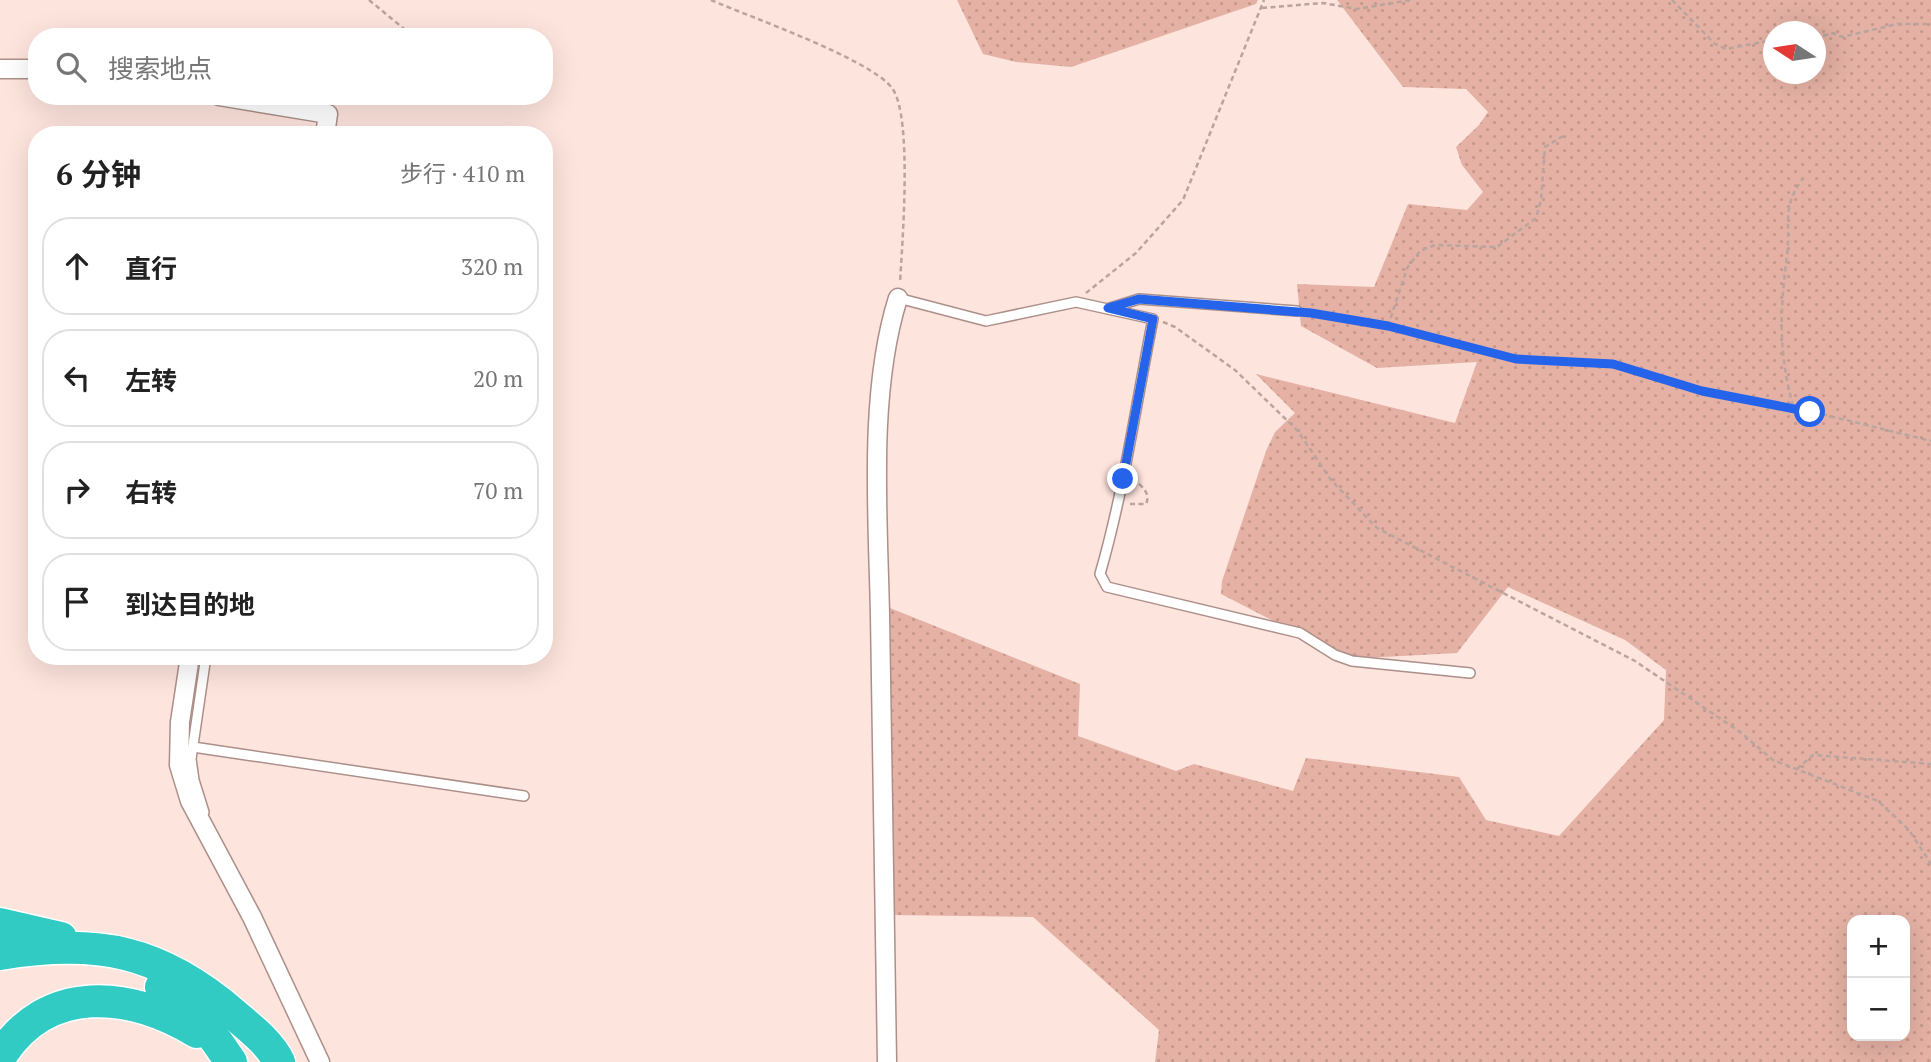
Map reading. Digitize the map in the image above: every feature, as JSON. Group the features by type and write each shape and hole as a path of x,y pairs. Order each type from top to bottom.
{"highway":[{"path":"0,924 128,953 173,970 209,993 254,1032 279,1062"},
{"path":"0,954 37,948 84,947 128,953"},
{"path":"0,971 34,964 72,962 112,967 156,984 192,1006 228,1057"},
{"path":"0,1057 28,1027 50,1013 73,1004 105,999 135,1003 169,1015 228,1057"}],"street":[{"path":"0,69 28,69"},
{"path":"274,105 328,114 326,126"},
{"path":"887,1062 878,496 881,386 887,332 898,298"},
{"path":"189,665 180,722 179,765 190,801 252,917 320,1062"}],"lane":[{"path":"898,298 986,321 1076,302 1153,319 1120,503 1100,575 1107,587 1300,633 1335,655 1352,661 1471,673"},
{"path":"1108,308 1139,299 1297,311"},
{"path":"205,665 193,747 194,780 216,850"},
{"path":"193,747 524,796"}],"path":[{"path":"369,0 403,28"},
{"path":"711,0 871,69 893,89 901,112 904,198 898,298"},
{"path":"1076,302 1136,253 1183,200 1264,0"},
{"path":"1261,8 1323,3 1357,9 1411,0"},
{"path":"1672,0 1715,44 1726,49 1763,42"},
{"path":"1826,35 1833,33 1842,37 1897,24 1931,23"},
{"path":"1388,326 1407,268 1420,251 1435,245 1497,247 1536,218 1541,200 1545,146 1563,136"},
{"path":"1793,407 1780,349 1781,290 1787,256 1789,198 1803,178"},
{"path":"1297,311 1388,326 1516,359 1613,364 1702,391 1793,407 1931,441"},
{"path":"1153,319 1175,327 1235,370 1297,430 1331,480 1377,528 1635,661 1740,732 1773,760 1795,771 1878,801 1909,830 1931,864"},
{"path":"1120,503 1146,504 1149,498 1148,493 1124,471"},
{"path":"1795,771 1813,755 1931,764"}],"shaded area":[{"path":"957,0 1258,0 1256,4 1071,67 1016,62 983,54"},
{"path":"1337,0 1931,0 1931,1062 1155,1062 1159,1030 1033,917 893,915 890,608 1080,684 1078,736 1176,771 1194,764 1293,791 1306,758 1459,777 1486,820 1559,836 1664,720 1666,670 1625,640 1508,587 1457,653 1347,659 1221,594 1222,581 1266,451 1275,432 1295,413 1256,374 1455,423 1477,362 1377,368 1301,326 1297,284 1374,287 1408,204 1467,210 1483,192 1462,165 1456,147 1479,125 1488,112 1466,89 1403,87"}],"route":[{"path":"1123,479 1153,319 1108,308 1139,299 1311,313 1388,326 1516,359 1613,364 1702,391 1810,412"}]}
